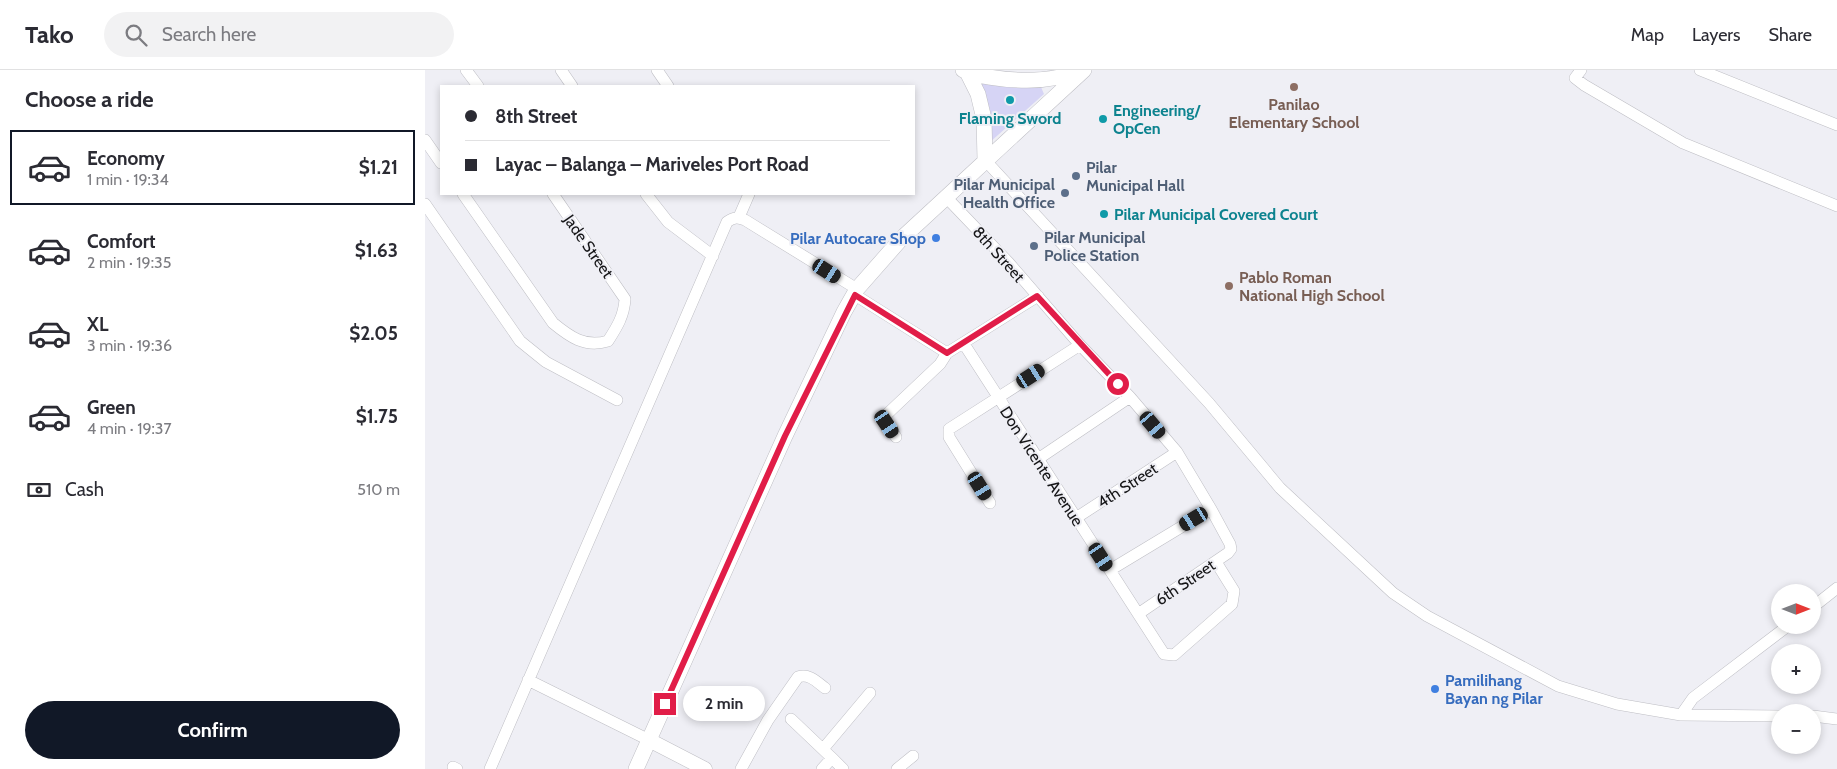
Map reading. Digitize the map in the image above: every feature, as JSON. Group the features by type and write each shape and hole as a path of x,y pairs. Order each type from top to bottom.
{"main road":[{"path":"965,71 1006,80 1031,81 1063,76 1083,70"},
{"path":"636,769 785,436 856,292 898,242 1083,70"},
{"path":"965,71 978,94 984,119 985,160"}],"street":[{"path":"466,70 477,85"},
{"path":"561,70 571,85"},
{"path":"657,70 667,85"},
{"path":"1581,70 1575,78 1584,85 1683,143 1837,206"},
{"path":"1700,70 1837,125"},
{"path":"425,140 440,162"},
{"path":"985,160 1209,403 1280,488 1393,593 1427,616 1558,686 1617,704 1681,715 1771,716"},
{"name":"Jade Street","path":"464,195 553,323 566,334 581,342 593,344 608,341 619,323 624,310 625,299 554,195"},
{"path":"647,195 668,222 713,256"},
{"path":"739,217 749,195"},
{"name":"8th Street","path":"946,197 1009,262 1080,345 1130,397 1177,452 1211,509 1231,549"},
{"path":"425,204 520,341 546,362 617,400"},
{"path":"490,769 727,222 739,217 947,353"},
{"path":"896,437 885,420 885,416 940,364 947,353 1037,296"},
{"name":"Don Vicente Avenue","path":"964,344 1164,654 1174,654 1232,604 1234,591 1216,562"},
{"path":"990,503 949,437 949,429 1080,345"},
{"path":"1038,459 1130,397"},
{"name":"4th Street","path":"1076,518 1177,452"},
{"path":"1110,570 1211,509"},
{"name":"6th Street","path":"1138,614 1216,562 1231,549"},
{"path":"1821,601 1837,588"},
{"path":"1681,715 1693,698 1777,634"},
{"path":"741,769 767,720 798,677 803,675 810,677 825,688"},
{"path":"528,680 705,769"},
{"path":"823,749 870,693"},
{"path":"1821,717 1837,719"},
{"path":"791,719 843,769"},
{"path":"897,769 913,756"},
{"path":"822,769 832,758"}],"shaded area":[{"path":"974,78 1041,87 1044,94 989,143 989,109"}],"place":[{"name":"Panilao Elementary School","path":"1294,87"},
{"name":"Flaming Sword","path":"1010,100"},
{"name":"Engineering/ OpCen","path":"1103,119"},
{"name":"Pilar Municipal Hall","path":"1076,176"},
{"name":"Pilar Municipal Health Office","path":"1065,193"},
{"name":"Pilar Municipal Covered Court","path":"1104,214"},
{"name":"Pilar Autocare Shop","path":"936,238"},
{"name":"Pilar Municipal Police Station","path":"1034,246"},
{"name":"Pablo Roman National High School","path":"1229,286"},
{"name":"Pamilihang Bayan ng Pilar","path":"1435,689"}],"route":[{"path":"665,704 785,436 844,312 855,295 947,353 1037,296 1080,345 1118,384"}]}
